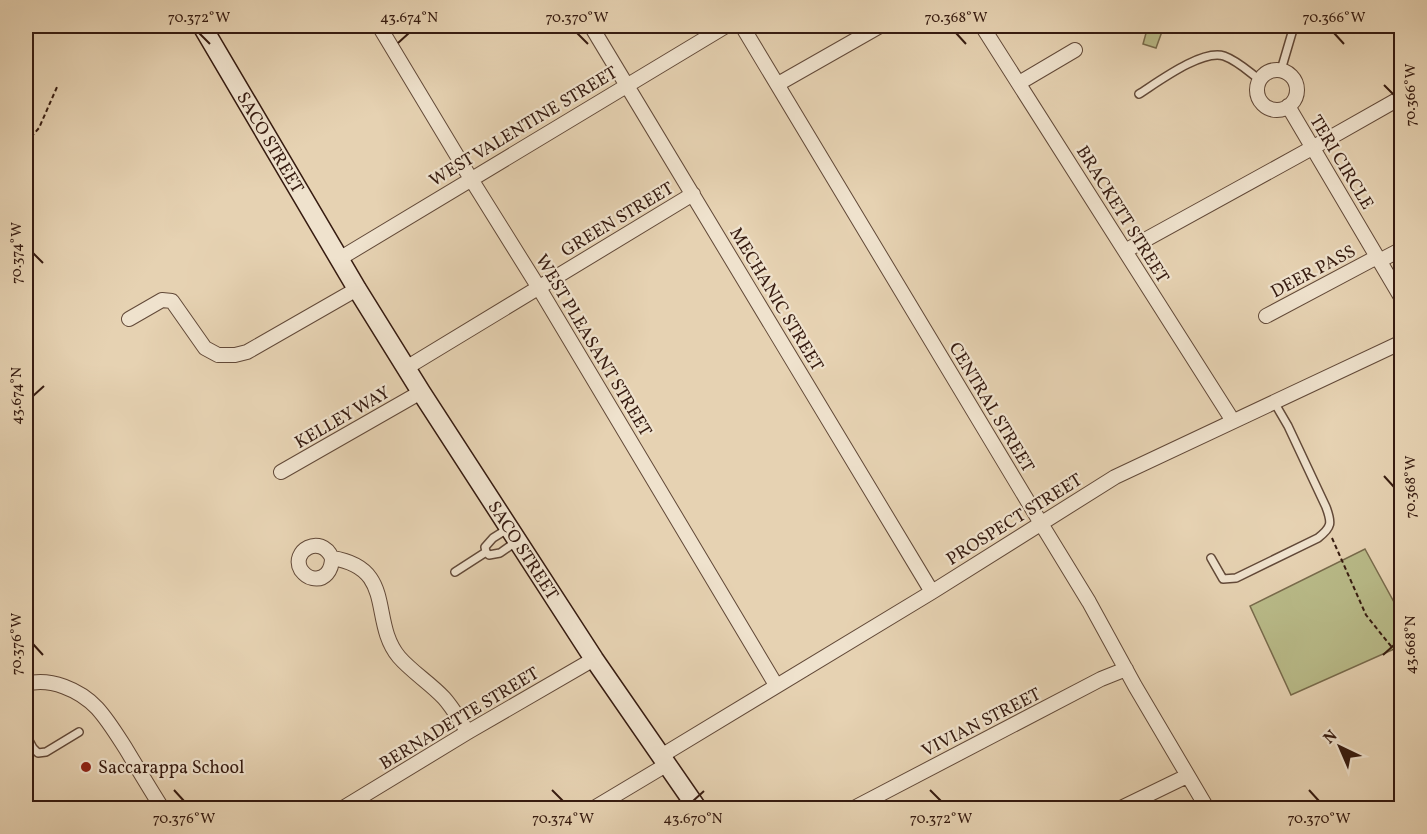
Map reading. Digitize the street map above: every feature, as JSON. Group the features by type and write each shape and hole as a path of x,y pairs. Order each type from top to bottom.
{"main road":[{"name":"SACO STREET","path":"202,26 339,259 421,392 594,659 697,808"}],"street":[{"name":"WEST PLEASANT STREET","path":"379,26 539,288 776,685"},
{"name":"MECHANIC STREET","path":"591,26 932,592"},
{"name":"WEST VALENTINE STREET","path":"339,259 726,26"},
{"name":"CENTRAL STREET","path":"742,26 1089,602 1207,808"},
{"path":"778,84 880,26"},
{"name":"BRACKETT STREET","path":"982,26 1233,421"},
{"path":"1019,83 1075,50"},
{"path":"1260,80 1269,72 1281,70"},
{"name":"TERI CIRCLE","path":"1260,80 1257,93 1264,104 1275,109 1287,106 1295,96 1296,83 1292,77 1281,70"},
{"path":"1125,251 1401,97"},
{"name":"TERI CIRCLE","path":"1287,106 1401,299"},
{"name":"GREEN STREET","path":"406,368 693,194"},
{"name":"DEER PASS","path":"1266,316 1401,249"},
{"path":"129,319 162,300 172,301 205,348 218,355 235,355 247,352 357,289"},
{"name":"PROSPECT STREET","path":"594,808 776,685 932,592 1115,477 1274,402 1399,348"},
{"name":"KELLEY WAY","path":"280,472 421,392"},
{"path":"332,558 346,560 360,567 371,579 378,594 389,639 399,656 444,699 468,732"},
{"name":"BERNADETTE STREET","path":"344,808 468,732 594,659"},
{"name":"VIVIAN STREET","path":"854,808 1101,679 1126,669"},
{"path":"26,684 31,682 52,683 75,691 96,707 162,808"},
{"path":"1121,808 1187,776"}],"lane":[{"path":"1281,70 1294,26"},
{"path":"1139,94 1189,63 1215,55 1240,65 1260,80"},
{"path":"1211,558 1222,579 1236,578 1318,538 1328,530 1331,520 1326,507 1288,426 1274,402"},
{"path":"486,552 485,547 493,538 513,535"},
{"path":"486,552 489,555 500,554 513,535"},
{"path":"455,572 486,552"},
{"path":"26,735 38,753 46,752 79,732"}],"path":[{"path":"26,143 39,128 57,87"},
{"path":"1328,530 1366,615 1401,660"}],"green space":[{"path":"1148,26 1164,26 1156,48 1143,44"},
{"path":"1365,549 1401,615 1401,646 1291,695 1250,606"}],"place":[{"name":"Saccarappa School","path":"86,767"}]}
